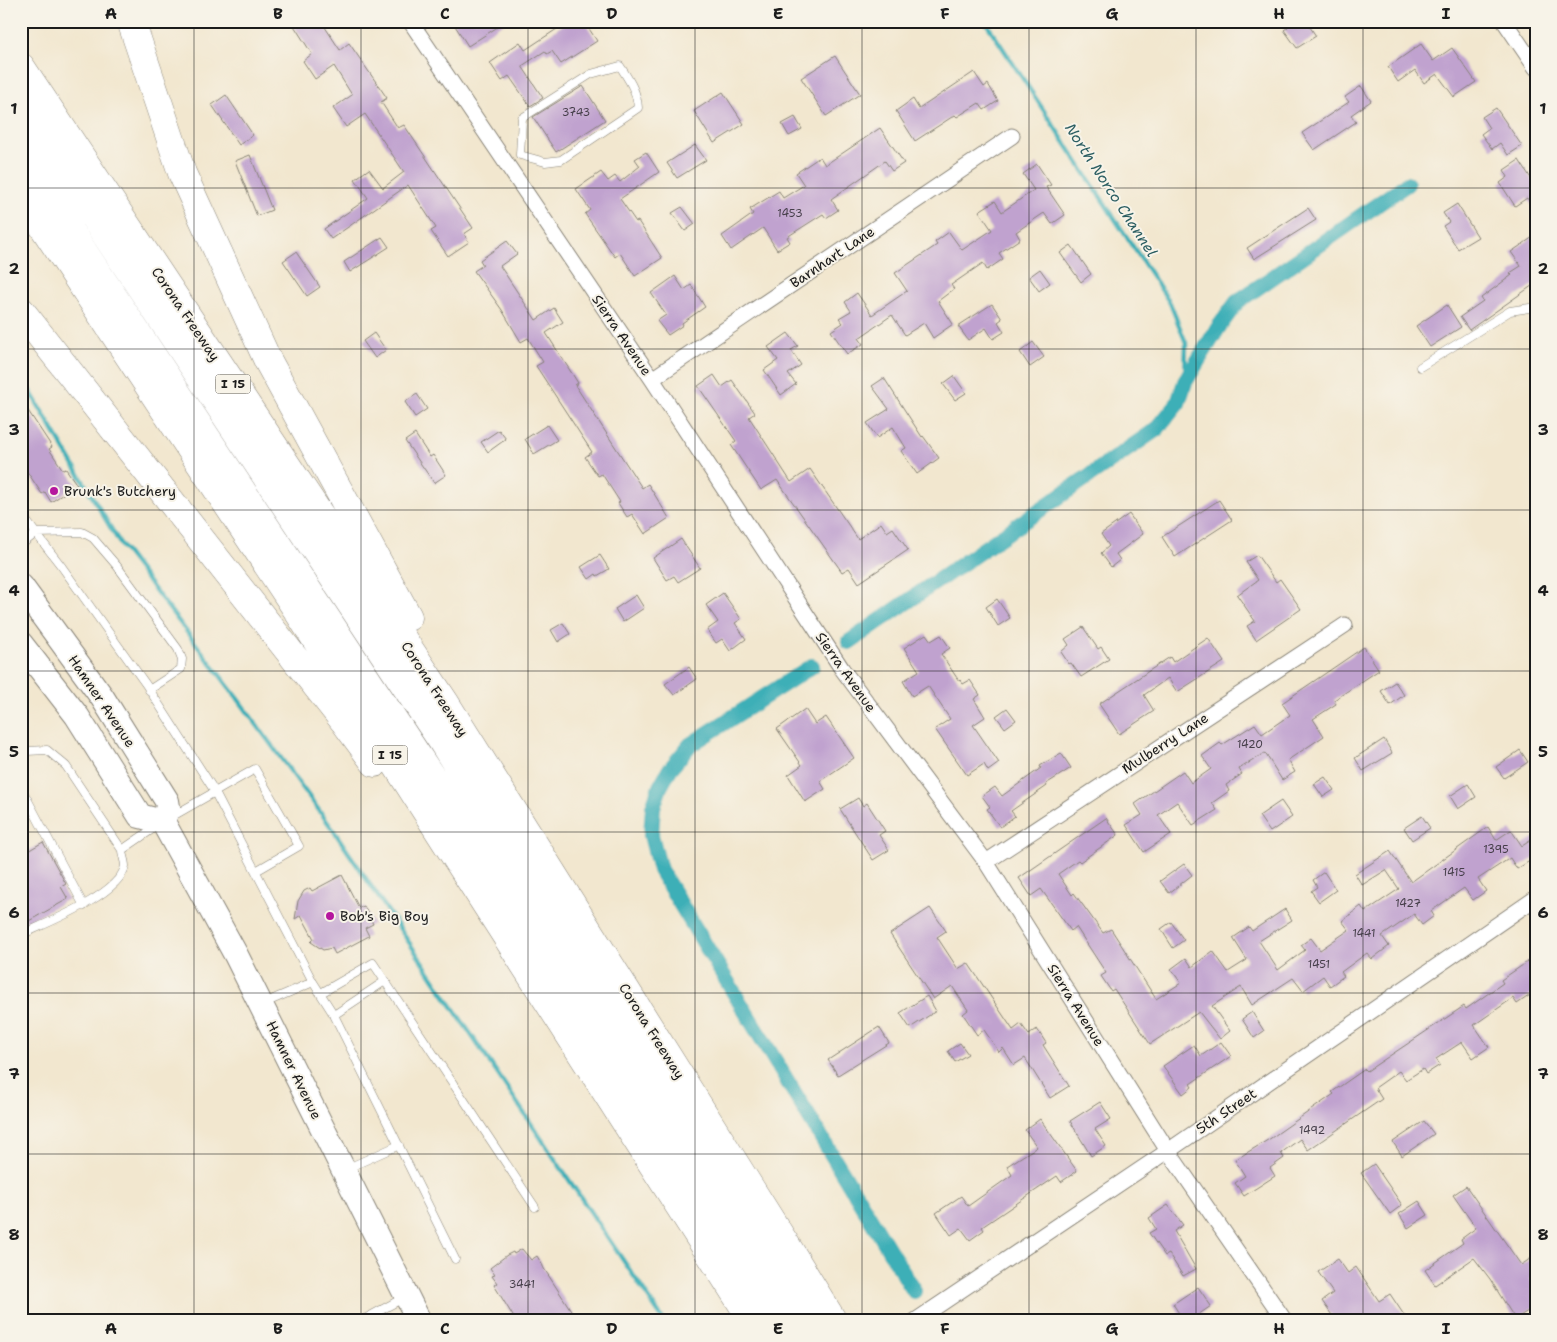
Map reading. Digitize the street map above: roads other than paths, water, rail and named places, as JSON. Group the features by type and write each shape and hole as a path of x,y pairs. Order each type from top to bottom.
{"highway":[{"path":"131,21 182,173 268,361 406,613 444,701"},
{"name":"Corona Freeway","path":"21,67 444,701 833,1321"},
{"path":"21,107 442,741 804,1321"},
{"path":"21,153 71,233 544,948 777,1321"},
{"name":"I 15","path":"21,193 295,607 753,1321"},
{"path":"21,311 344,721 529,972"}],"main road":[{"name":"Hamner Avenue","path":"21,586 102,697 167,801 168,807 162,822"},
{"name":"Hamner Avenue","path":"21,644 77,716 140,816 162,822 184,858 262,1005 419,1321"}],"street":[{"name":"Sierra Avenue","path":"410,21 652,379 842,669 986,862 1168,1151 1285,1321"},
{"path":"1504,21 1536,68"},
{"name":"Barnhart Lane","path":"652,379 1012,136"},
{"name":"Mulberry Lane","path":"986,862 1345,624"},
{"name":"5th Street","path":"915,1321 1168,1151 1536,898"}],"lane":[{"path":"506,164 520,155 545,162 561,160 638,108 638,98 633,85 620,66 591,74 522,118 520,155"},
{"path":"1420,368 1510,311 1536,307"},
{"path":"21,514 62,567 150,690 214,792 313,982 334,1015 455,1259"},
{"path":"21,545 36,533 82,532 93,538 117,566 178,649 182,659 181,669 150,690"},
{"path":"21,755 27,751 47,750 66,766 122,850 125,866 114,885 84,906 25,933 21,927"},
{"path":"122,850 162,822 255,769 299,846 256,871"},
{"path":"21,796 24,795 84,906"},
{"path":"321,993 373,963 535,1207"},
{"path":"334,1015 385,981"},
{"path":"262,1005 313,982"},
{"path":"344,1170 399,1145"},
{"path":"360,1321 407,1296"}],"waterway":[{"name":"North Norco Channel","path":"985,21 1170,303 1186,343 1185,382"},
{"path":"849,642 1157,429 1178,403 1185,382 1218,328 1237,302 1407,184"},
{"path":"21,376 122,547 238,699 334,831 664,1321"},
{"path":"812,666 690,745 670,769 660,787 653,807 651,835 660,870 914,1291"}],"place":[{"name":"Brunk's Butchery","path":"54,491"},
{"name":"Bob's Big Boy","path":"330,916"}]}
